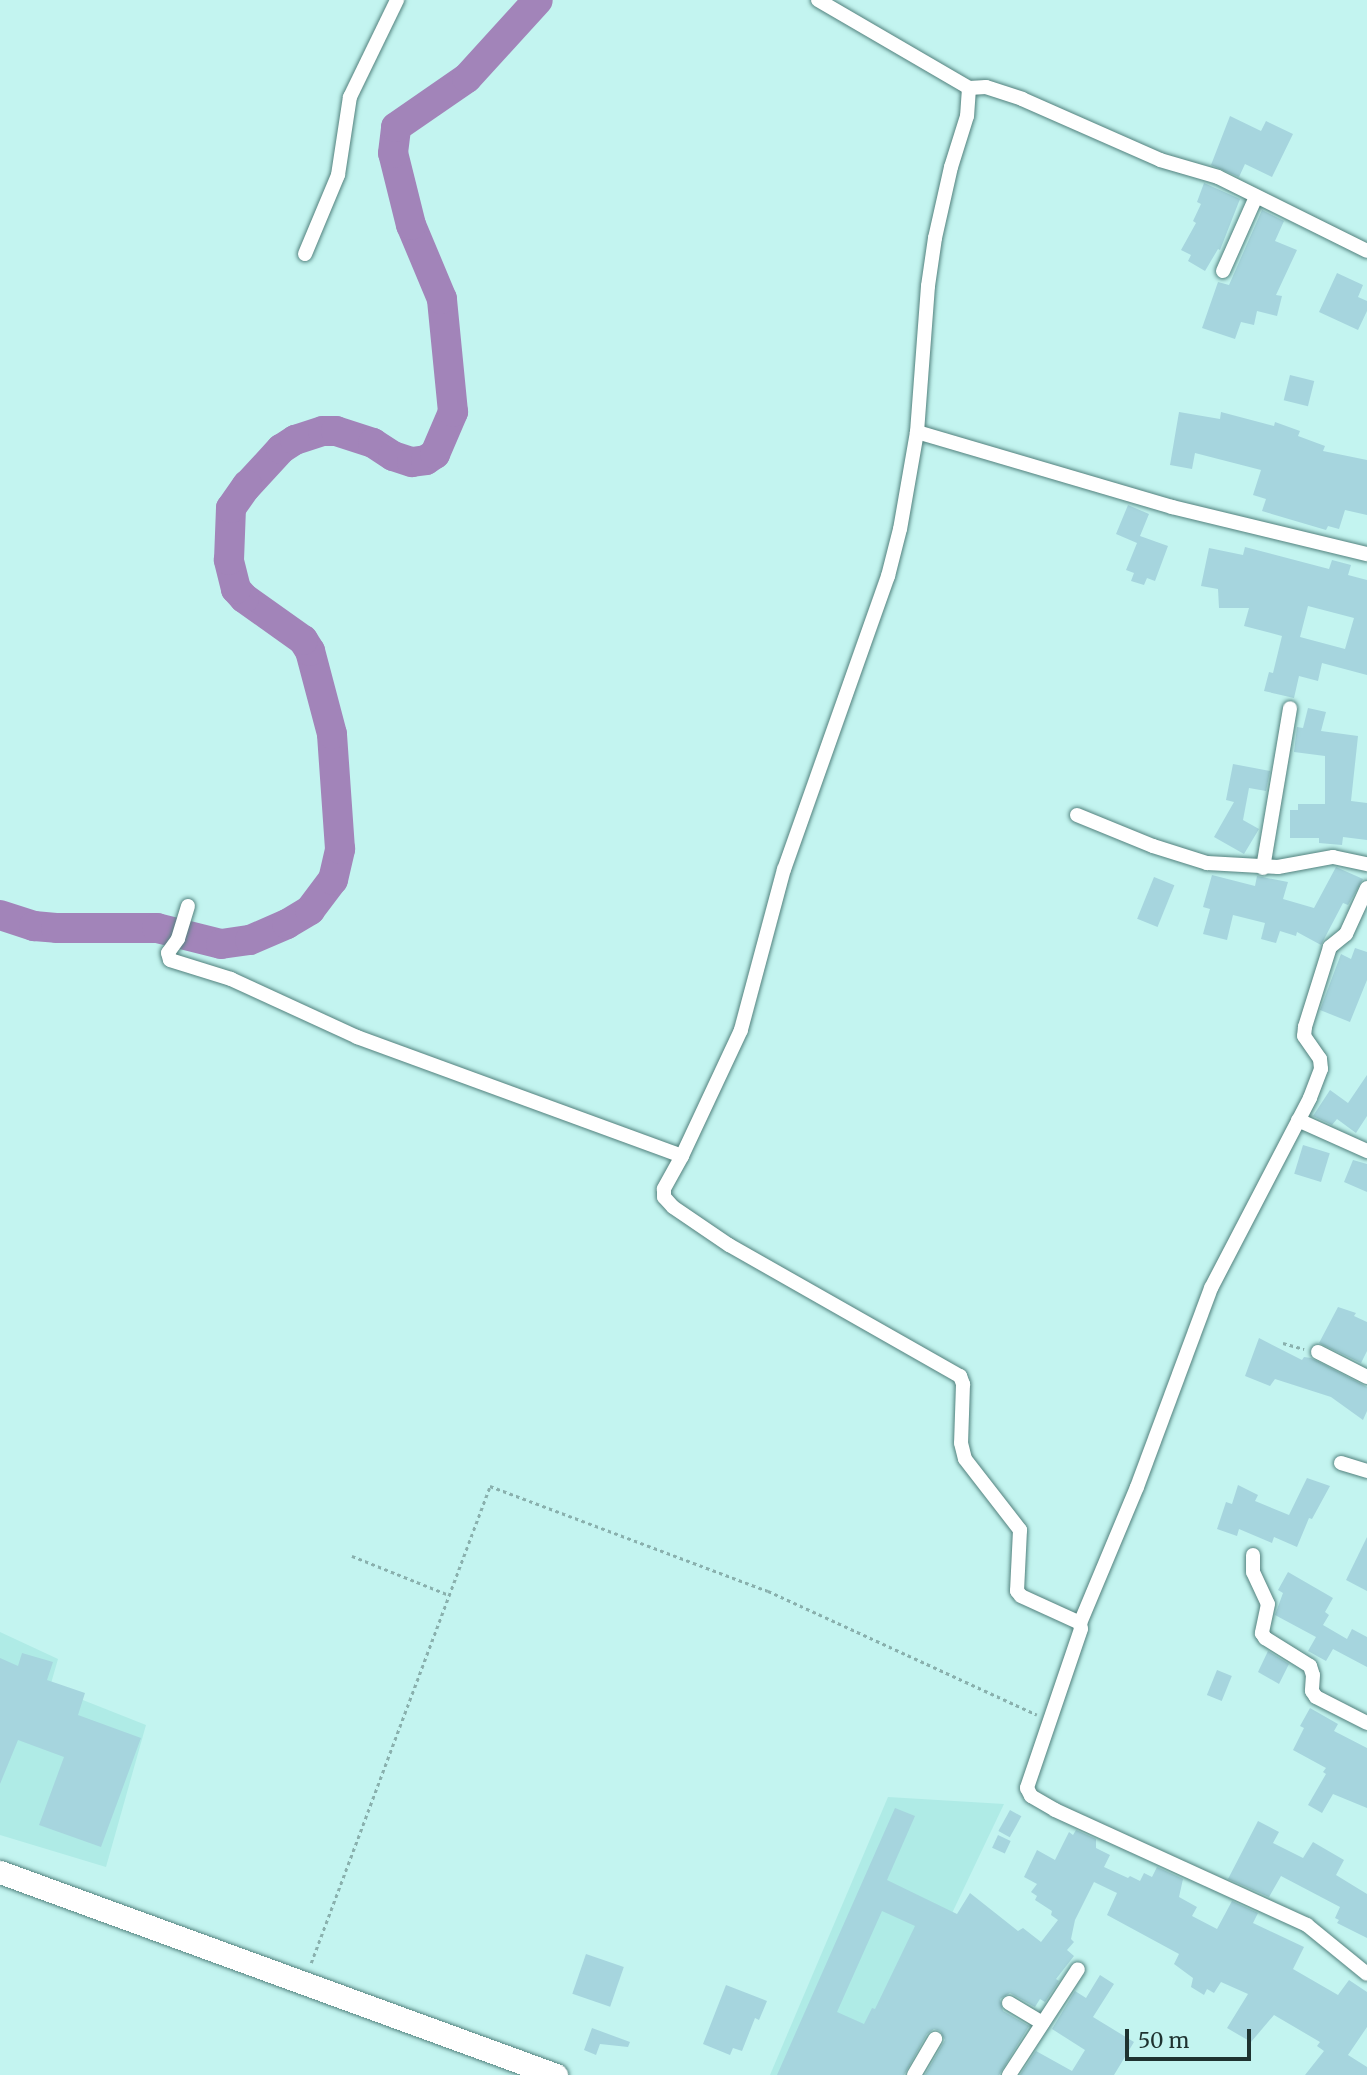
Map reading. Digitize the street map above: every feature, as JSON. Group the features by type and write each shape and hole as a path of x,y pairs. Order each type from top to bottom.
{"main road":[{"path":"0,1872 555,2075"}],"street":[{"path":"305,254 338,175 351,97 397,0"},
{"path":"820,1 969,88 986,88 1022,99 1160,160 1218,177 1367,251"},
{"path":"969,88 967,116 951,167 935,238 928,286 918,432 900,529 888,576 784,869 741,1030 664,1189 664,1197 673,1207 729,1245 835,1308 960,1376 963,1384 961,1443 965,1459 1020,1530 1017,1591 1021,1596 1080,1623"},
{"path":"1223,271 1256,197"},
{"path":"918,432 1172,507 1367,554"},
{"path":"1263,867 1290,708"},
{"path":"1077,815 1179,855 1207,863 1263,867 1333,857 1367,864"},
{"path":"1367,888 1346,934 1330,947 1304,1031 1320,1059 1321,1069 1298,1121 1211,1288 1142,1475 1080,1623 1027,1788 1031,1796 1158,1859 1294,1918 1318,1932 1367,1975"},
{"path":"187,909 178,939 167,953 174,962 231,979 357,1037 682,1156"},
{"path":"1298,1121 1367,1151"},
{"path":"1318,1352 1367,1377"},
{"path":"1341,1463 1367,1471"},
{"path":"1253,1555 1253,1572 1268,1604 1263,1636 1310,1666 1313,1675 1312,1691 1316,1697 1367,1723"},
{"path":"1009,2075 1078,1969"},
{"path":"1009,2003 1042,2023"},
{"path":"914,2075 934,2039"}],"path":[{"path":"1283,1343 1318,1352"},
{"path":"304,1983 490,1486 768,1591 1050,1720"},
{"path":"352,1556 449,1595"}],"shaded area":[{"path":"0,1632 58,1659 50,1687 146,1725 106,1867 0,1835"},
{"path":"888,1797 1004,1804 875,2075 770,2075"}],"building":[{"path":"1230,116 1261,131 1266,121 1293,134 1272,177 1245,164 1239,177 1211,165"},
{"path":"1204,183 1240,199 1220,250 1218,249 1205,271 1188,261 1191,255 1181,250 1196,223 1193,221 1201,204 1197,202"},
{"path":"1262,210 1284,221 1275,241 1297,250 1276,295 1282,296 1277,316 1257,311 1254,325 1241,322 1235,339 1202,328 1218,282 1229,285"},
{"path":"1337,273 1363,285 1358,297 1367,301 1367,311 1358,330 1319,312"},
{"path":"1290,375 1314,381 1308,406 1284,400"},
{"path":"1179,412 1220,419 1221,412 1274,426 1275,422 1300,431 1298,436 1325,446 1323,451 1367,460 1367,515 1345,510 1339,529 1328,526 1326,530 1262,511 1266,499 1253,495 1261,470 1195,453 1192,469 1170,465"},
{"path":"1128,505 1149,514 1140,536 1168,546 1155,581 1147,578 1144,585 1131,581 1134,573 1126,570 1137,543 1116,534"},
{"path":"1245,547 1329,569 1332,560 1351,565 1348,575 1367,580 1367,675 1322,663 1318,681 1299,676 1294,698 1264,691 1269,672 1273,673 1282,636 1244,626 1249,608 1219,608 1218,589 1201,586 1209,548 1243,555","holes":["1308,606 1354,618 1345,649 1300,637"]},
{"path":"1308,708 1326,712 1321,731 1358,736 1351,801 1367,803 1367,840 1343,837 1342,845 1319,843 1319,838 1290,838 1290,810 1298,810 1298,804 1325,804 1325,756 1294,752 1297,727 1303,728"},
{"path":"1233,764 1270,771 1266,791 1249,788 1243,820 1259,829 1244,854 1214,837 1234,802 1226,800"},
{"path":"1336,867 1363,879 1348,905 1343,903 1321,945 1297,932 1296,936 1280,931 1276,943 1261,939 1265,923 1233,915 1227,940 1203,934 1210,909 1203,907 1212,875 1255,886 1257,876 1288,882 1283,899 1314,908"},
{"path":"1154,877 1174,885 1158,927 1137,919"},
{"path":"1355,948 1367,952 1367,980 1350,1022 1320,1010 1341,954 1351,959"},
{"path":"1367,1075 1367,1116 1356,1133 1337,1119 1332,1125 1313,1116 1330,1090 1348,1103"},
{"path":"1303,1145 1330,1153 1321,1182 1294,1174"},
{"path":"1353,1160 1367,1164 1367,1192 1344,1182"},
{"path":"1338,1307 1356,1313 1354,1316 1367,1322 1367,1351 1361,1363 1319,1343"},
{"path":"1259,1338 1302,1360 1304,1357 1311,1358 1367,1387 1367,1411 1363,1420 1331,1397 1275,1379 1270,1386 1245,1376"},
{"path":"1307,1478 1330,1486 1312,1519 1309,1518 1297,1547 1274,1537 1272,1543 1239,1529 1237,1536 1217,1529 1226,1502 1232,1504 1238,1485 1258,1495 1255,1501 1289,1515"},
{"path":"1367,1537 1367,1591 1346,1580"},
{"path":"1288,1572 1333,1598 1325,1612 1329,1615 1323,1625 1347,1639 1352,1629 1367,1637 1367,1667 1333,1649 1326,1661 1308,1651 1316,1637 1275,1615 1283,1593 1278,1590"},
{"path":"1268,1651 1289,1664 1279,1684 1258,1672"},
{"path":"22,1653 53,1662 47,1680 85,1693 78,1715 141,1738 101,1847 39,1825 64,1757 18,1740 0,1784 0,1658 18,1666"},
{"path":"1217,1670 1232,1676 1222,1701 1207,1695"},
{"path":"1310,1708 1338,1724 1334,1731 1367,1748 1367,1808 1333,1794 1322,1813 1308,1805 1326,1774 1323,1772 1326,1768 1293,1750 1304,1728 1300,1726"},
{"path":"895,1808 915,1816 887,1880 957,1914 970,1893 1018,1931 1023,1928 1041,1942 1058,1920 1051,1915 1052,1911 1035,1900 1037,1896 1031,1892 1037,1884 1024,1877 1037,1850 1055,1860 1069,1832 1073,1835 1076,1830 1096,1839 1096,1848 1110,1855 1104,1867 1128,1878 1130,1876 1140,1881 1144,1873 1152,1877 1157,1867 1183,1879 1179,1897 1197,1907 1192,1916 1217,1929 1232,1901 1258,1913 1253,1923 1304,1947 1293,1969 1338,1995 1349,1980 1367,1992 1367,2027 1348,2055 1367,2067 1367,2075 1305,2075 1324,2051 1317,2046 1320,2042 1274,2015 1251,2042 1227,2028 1248,1994 1221,1982 1214,1993 1207,1989 1204,1995 1191,1987 1193,1978 1174,1964 1179,1954 1107,1915 1117,1893 1094,1882 1075,1920 1071,1939 1074,1942 1067,1950 1074,1956 1056,1979 1059,1981 1045,2002 1040,1999 1035,2007 1010,1993 1000,1999 1003,2011 1029,2026 999,2075 925,2075 945,2040 940,2031 934,2029 927,2034 904,2075 777,2075","holes":["882,1911 915,1926 875,2009 872,2008 864,2024 837,2012"]},
{"path":"1010,1810 1021,1816 1010,1837 998,1831"},
{"path":"1258,1821 1279,1832 1273,1843 1303,1858 1313,1842 1344,1860 1336,1875 1367,1894 1367,1938 1337,1923 1339,1920 1335,1918 1340,1907 1281,1876 1269,1897 1228,1879"},
{"path":"998,1835 1011,1841 1005,1854 992,1848"},
{"path":"586,1954 624,1967 610,2007 572,1994"},
{"path":"1100,1975 1114,1984 1093,2017 1134,2042 1114,2075 1020,2075 1036,2051 1072,2071 1085,2050 1052,2029 1075,1991 1086,1998"},
{"path":"726,1985 767,2001 759,2020 755,2018 742,2051 733,2048 730,2055 703,2044"},
{"path":"592,2028 630,2042 628,2047 600,2044 596,2055 584,2050"}],"waterway":[{"path":"246,487 281,449 295,440 323,431 336,431 373,443 393,456 412,462 426,460 435,454 453,412 442,299 411,225 393,153 396,127 467,78 538,0"},
{"path":"0,915 34,926 56,928 157,928 221,944 250,940 287,924 310,910 333,880 340,849 332,734 310,651 303,640 244,598 236,589 229,560 231,508 247,485"}]}
